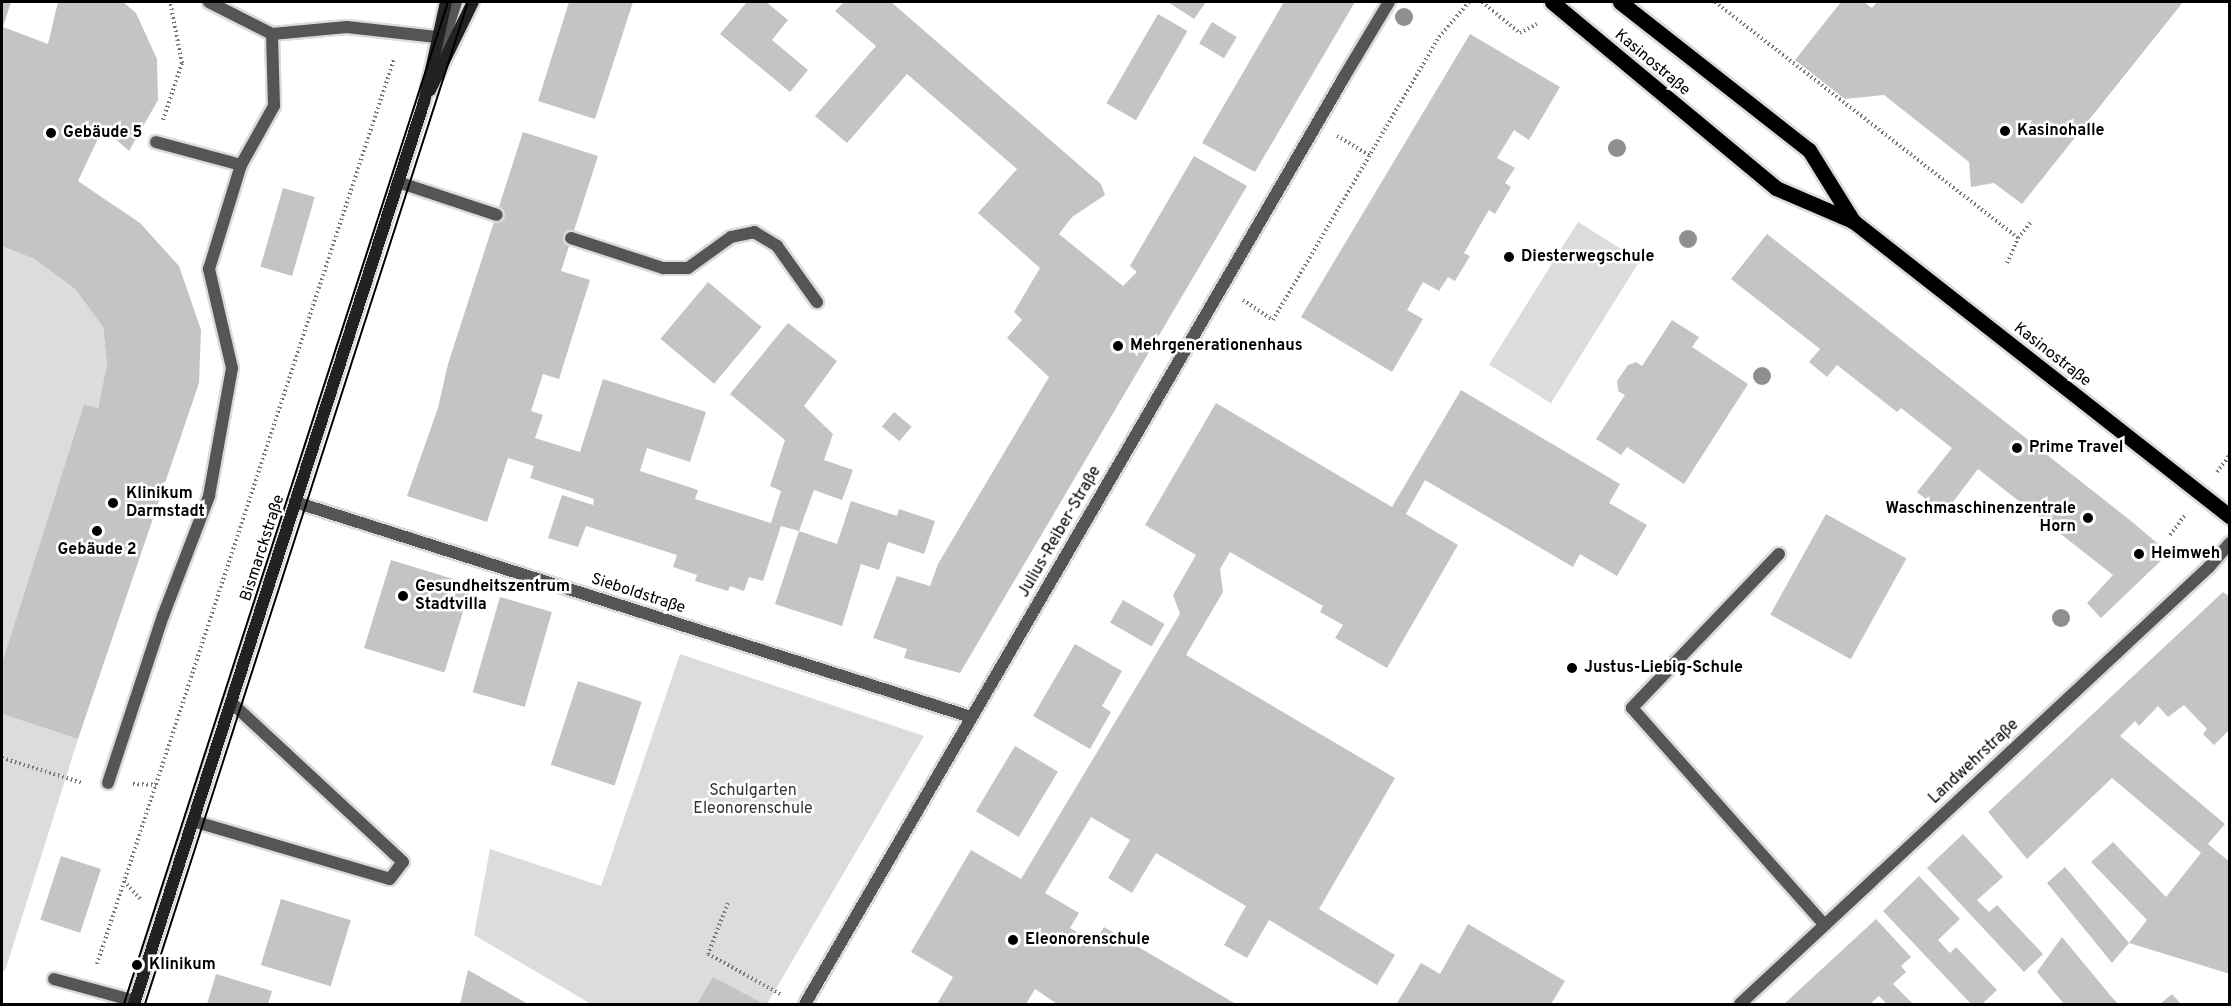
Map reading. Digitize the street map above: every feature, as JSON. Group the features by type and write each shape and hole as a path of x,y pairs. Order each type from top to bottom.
{"main road":[{"name":"Bismarckstraße","path":"135,1003 424,102 436,37 446,2"},
{"name":"Bismarckstraße","path":"424,102 474,2"},
{"name":"Kasinostraße","path":"1552,2 1776,188 1853,221 2229,517"},
{"name":"Kasinostraße","path":"1620,2 1809,150 1853,221"}],"street":[{"path":"209,2 272,34 347,27 403,31 436,37"},
{"name":"Bismarckstraße","path":"424,102 456,2"},
{"name":"Julius-Reiber-Straße","path":"805,1005 1389,2"},
{"path":"108,783 163,616 209,496 232,368 209,269 241,165 274,106 272,34"},
{"path":"156,142 241,165"},
{"path":"398,182 497,215"},
{"path":"571,238 663,268 688,268 731,237 754,232 777,246 817,302"},
{"name":"Sieboldstraße","path":"295,502 971,717"},
{"name":"Landwehrstraße","path":"1740,1005 2208,567 2229,543"},
{"path":"1779,554 1632,708 1825,925"},
{"path":"193,821 390,879 403,862 231,702"},
{"path":"54,979 135,1003"}],"path":[{"path":"156,142 182,63 170,2"},
{"path":"1222,287 1273,320 1439,38 1469,2"},
{"path":"1482,2 1520,33 1538,24"},
{"path":"1715,2 2018,238"},
{"path":"101,951 403,31"},
{"path":"1317,124 1370,156"},
{"path":"2007,263 2018,238 2032,221"},
{"path":"2,758 78,783"},
{"path":"728,903 708,954 790,1000"}],"green space":[{"path":"1578,222 1640,261 1551,403 1489,364"},
{"path":"2,246 34,259 75,289 103,327 107,364 98,408 84,404 2,663"},
{"name":"Schulgarten Eleonorenschule","path":"680,654 924,736 767,1004 591,1004 474,935 490,849 601,886"},
{"path":"2,714 78,739 5,971 2,970"}],"building":[{"name":"Gebäude 2","path":"2,2 11,2 3,27 48,44 58,2 123,2 136,13 157,59 158,100 129,151 103,128 78,181 140,223 179,266 201,330 199,383 78,739 2,714 2,663 84,404 98,408 107,364 103,327 75,289 34,259 2,246"},
{"path":"569,2 633,2 595,119 538,101"},
{"path":"747,2 766,2 788,20 772,40 808,70 790,92 720,34"},
{"path":"844,2 891,2 1101,184 1105,195 1072,217 1059,234 1123,286 1137,272 1130,266 1194,156 1247,186 960,673 904,658 907,649 873,638 897,576 930,586 938,564 1049,377 1007,338 1022,320 1014,312 1040,268 978,213 1017,169 907,74 847,143 815,116 876,46 835,11"},
{"path":"1168,2 1206,2 1194,19"},
{"path":"1284,2 1355,2 1255,172 1202,143"},
{"name":"Kasinohalle","path":"1841,2 1864,2 1872,8 1877,2 2183,2 2022,204 1994,183 1971,187 1969,162 1884,95 1845,99 1795,60"},
{"path":"1158,14 1187,31 1136,120 1106,103"},
{"path":"1212,22 1237,37 1224,58 1199,43"},
{"path":"1470,34 1560,87 1529,140 1514,130 1497,158 1515,168 1505,183 1511,187 1495,214 1489,210 1464,253 1470,256 1455,281 1448,277 1439,291 1423,282 1407,310 1423,319 1392,372 1301,317"},
{"path":"523,132 598,156 561,271 590,280 559,379 543,374 531,411 543,415 535,438 580,452 603,379 706,412 690,462 647,448 640,471 698,490 695,499 771,523 781,491 770,486 785,440 730,394 788,323 837,361 804,406 833,434 824,460 853,470 842,500 814,490 799,531 781,526 763,581 749,577 744,591 730,586 728,591 695,581 697,575 673,567 677,555 586,526 578,547 548,538 562,495 593,505 594,499 530,478 534,466 508,458 487,522 407,496 438,408 448,364"},
{"path":"283,188 315,197 292,276 260,267"},
{"path":"1767,234 2169,553 2101,618 2087,603 2113,575 1978,469 1944,514 1917,492 1952,448 1901,408 1897,412 1837,365 1827,377 1809,362 1820,349 1731,279"},
{"path":"708,282 762,327 714,384 660,339"},
{"path":"1672,320 1699,337 1692,347 1748,384 1684,484 1627,447 1621,455 1596,439 1625,395 1618,391 1617,381 1628,365 1636,362 1642,366"},
{"path":"1461,390 1620,484 1609,503 1647,525 1617,576 1580,554 1573,567 1425,480 1406,514 1458,545 1387,668 1335,638 1343,625 1320,612 1323,606 1230,552 1220,569 1223,592 1186,655 1395,778 1319,909 1395,955 1377,985 1269,920 1247,958 1224,945 1246,906 1156,853 1132,893 1108,878 1130,840 1091,817 1045,893 1079,913 1070,928 1095,942 1104,927 1236,1004 1057,1004 1035,989 1026,1004 937,1004 953,977 911,952 971,850 1021,879 1180,614 1173,595 1196,555 1145,525 1216,403 1392,507"},
{"path":"894,412 912,427 899,441 882,427"},
{"path":"851,501 897,516 899,509 935,521 924,554 888,542 879,570 861,564 842,626 775,604 799,531 837,544"},
{"path":"1826,514 1906,559 1851,659 1770,615"},
{"path":"391,560 471,585 444,673 364,648"},
{"path":"2223,592 2230,597 2230,729 2214,745 2203,734 2207,729 2184,705 2168,717 2158,706 2139,726 2135,721 2120,736 2225,824 2208,844 2230,862 2230,974 2129,943 2147,920 2091,862 2113,842 2166,897 2201,853 2112,778 2027,859 1988,812"},
{"path":"500,597 552,612 525,707 473,692"},
{"path":"1123,600 1165,624 1152,647 1110,623"},
{"path":"1075,644 1122,671 1102,706 1111,712 1090,749 1033,716"},
{"path":"578,681 642,702 615,785 551,765"},
{"path":"1015,746 1058,772 1019,837 976,811"},
{"path":"1963,834 2003,877 1977,900 1989,912 1997,905 2043,954 2024,972 1927,868"},
{"path":"61,856 101,869 80,933 40,920"},
{"path":"2065,867 2129,943 2112,963 2047,883"},
{"path":"1919,876 1960,919 1938,940 1950,953 1956,947 1997,990 1982,1004 1971,1004 1883,911"},
{"path":"281,899 351,920 331,986 261,965"},
{"path":"1876,919 1911,957 1901,966 1906,972 1893,984 1913,1004 1887,1004 1879,996 1870,1004 1784,1004"},
{"path":"1468,924 1565,981 1551,1004 1397,1003 1421,963 1440,974"},
{"path":"2062,937 2118,1004 2064,1004 2037,972"},
{"path":"468,970 528,1004 460,1004"},
{"path":"216,974 272,991 268,1004 207,1004"},
{"path":"713,977 764,1004 697,1004"},
{"path":"2172,994 2181,1004 2160,1004"}],"tram line":[{"path":"124,1004 448,2"},
{"path":"145,1004 468,2"}],"place":[{"name":"Kasinohalle","path":"2005,131"},
{"name":"Gebäude 5","path":"51,133"},
{"name":"Diesterwegschule","path":"1509,257"},
{"name":"Mehrgenerationenhaus","path":"1118,346"},
{"name":"Prime Travel","path":"2017,448"},
{"name":"Klinikum Darmstadt","path":"113,503"},
{"name":"Waschmaschinenzentrale Horn","path":"2088,518"},
{"name":"Gebäude 2","path":"97,531"},
{"name":"Heimweh","path":"2139,554"},
{"name":"Gesundheitszentrum Stadtvilla","path":"403,596"},
{"name":"Justus-Liebig-Schule","path":"1572,668"},
{"name":"Eleonorenschule","path":"1013,940"},
{"name":"Klinikum","path":"137,965"}]}
